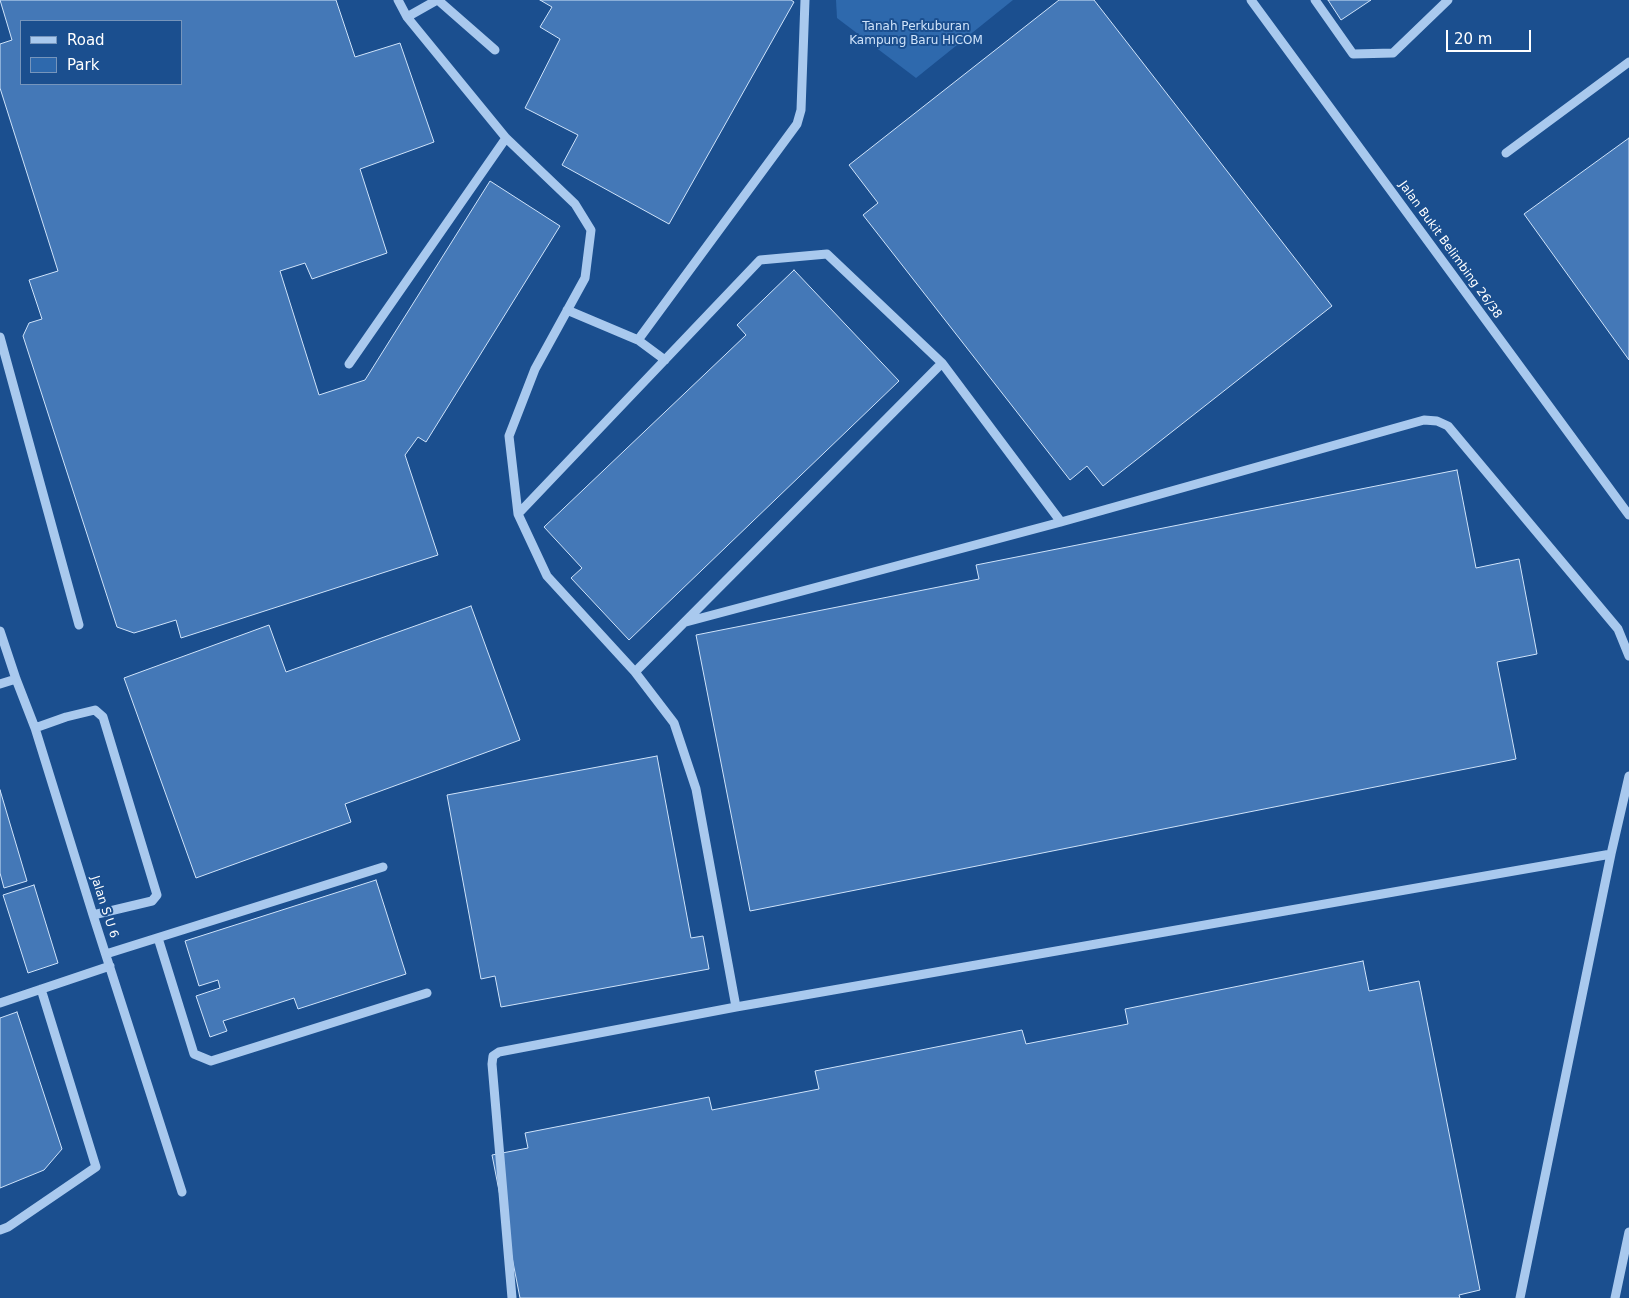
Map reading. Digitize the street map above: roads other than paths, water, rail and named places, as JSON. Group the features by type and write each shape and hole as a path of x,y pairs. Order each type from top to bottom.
{"street":[{"path":"398,0 407,18 506,138 575,204 591,230 585,278 535,368 509,436 518,514 547,576 636,672 674,723 696,789 736,1007"},
{"path":"407,18 438,0 495,50"},
{"path":"638,340 797,124 801,110 805,0"},
{"name":"Jalan Bukit Belimbing 26/38","path":"1251,0 1629,515"},
{"path":"1315,0 1353,54 1393,53 1448,0"},
{"path":"1506,153 1629,62"},
{"path":"349,364 506,138"},
{"path":"518,514 760,260 827,254 942,363 1061,522"},
{"path":"567,310 638,340 665,360"},
{"path":"0,337 79,625"},
{"path":"636,672 942,363"},
{"path":"686,622 1061,522 1424,420 1437,421 1448,426 1618,629 1629,656"},
{"name":"Jalan S U 6","path":"0,631 35,728 182,1192"},
{"path":"0,684 16,679"},
{"path":"35,728 66,717 95,710 103,717 106,726 157,894 152,901 93,915"},
{"path":"1520,1298 1611,854 1629,776"},
{"path":"512,1298 492,1064 493,1056 499,1052 736,1007 1611,854"},
{"path":"106,954 383,867"},
{"path":"158,938 194,1054 211,1061 427,993"},
{"path":"0,1003 110,966"},
{"path":"0,1230 8,1227 96,1167 41,989"},
{"path":"1615,1298 1629,1232"}],"park label":[{"name":"Tanah Perkuburan Kampung Baru HICOM","path":"916,34"}]}
